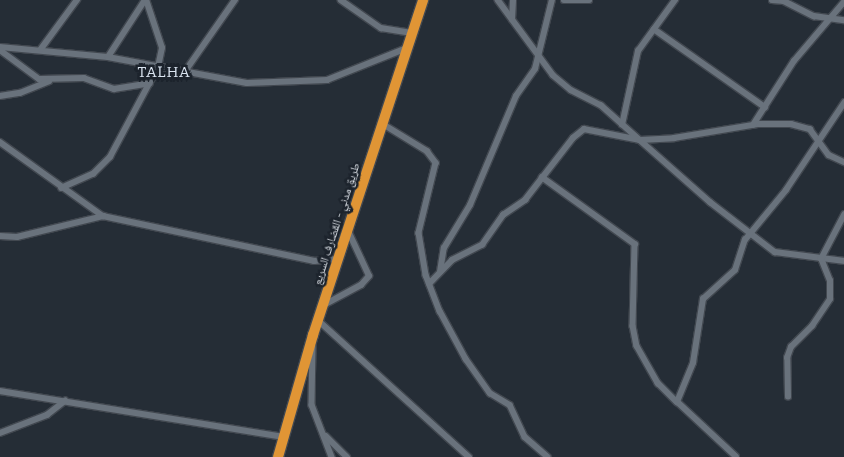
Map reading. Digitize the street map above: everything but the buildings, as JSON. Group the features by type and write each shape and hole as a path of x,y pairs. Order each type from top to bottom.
{"highway":[{"name":"طريق مدني - القضارف السريع","path":"278,457 313,335 423,0"}],"street":[{"path":"41,49 77,0"},
{"path":"108,56 146,0"},
{"path":"61,188 93,174 110,157 158,67 162,48 146,0"},
{"path":"184,73 235,0"},
{"path":"340,0 381,28 412,33"},
{"path":"498,0 538,58 561,83 601,105 750,234 776,252 844,261"},
{"path":"512,21 513,0"},
{"path":"439,273 444,248 470,205 516,96 532,76 552,0"},
{"path":"564,0 589,0"},
{"path":"622,125 636,56 675,0"},
{"path":"772,0 783,1 827,20 844,20"},
{"path":"753,125 827,20 844,2"},
{"path":"654,29 764,107"},
{"path":"0,48 41,49 108,56 184,73 246,84 327,80 407,48"},
{"path":"0,48 22,70 39,79 84,78 114,89 150,83"},
{"path":"0,96 20,93 50,80"},
{"path":"677,402 694,364 703,299 735,270 742,245 786,190 844,103"},
{"path":"383,124 427,150 436,162 419,233 429,284 466,359 490,393 510,405 529,442 548,457"},
{"path":"429,284 452,260 482,245 503,215 525,200 542,177 584,129 640,140 674,138 753,125 805,127 819,140 829,155 844,162"},
{"path":"0,142 61,188 103,216 314,261 338,259"},
{"path":"542,177 635,244 633,326 637,346 658,383 736,457"},
{"path":"788,397 787,358 791,346 812,326 830,298 830,281 821,259 844,215"},
{"path":"0,236 17,236 103,216"},
{"path":"323,306 362,285 369,276 348,231"},
{"path":"318,320 469,457"},
{"path":"313,335 310,394 332,457"},
{"path":"0,391 285,437"},
{"path":"0,433 47,416 65,401"},
{"path":"323,433 347,457"}],"district":[{"name":"TALHA","path":"164,73"}]}
